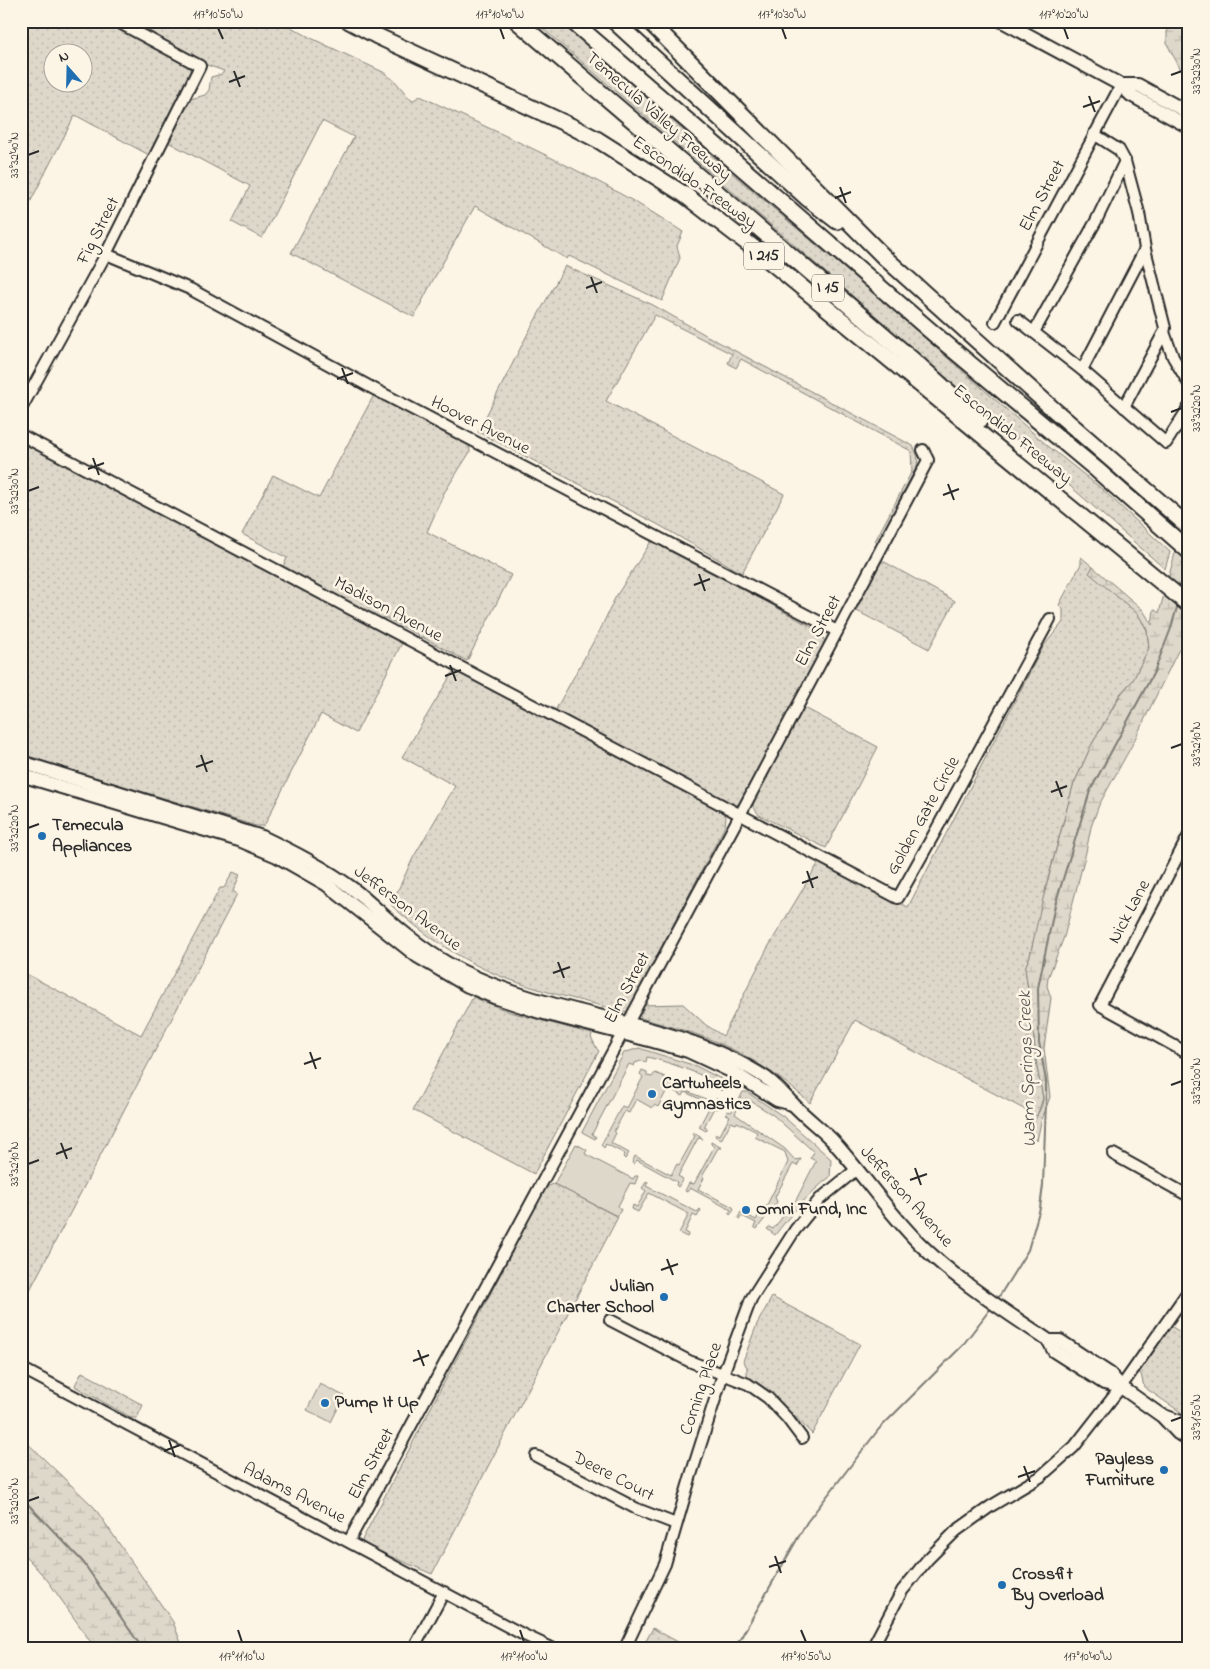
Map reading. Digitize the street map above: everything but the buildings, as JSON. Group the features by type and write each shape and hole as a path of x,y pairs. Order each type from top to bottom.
{"highway":[{"name":"Escondido Freeway","path":"349,21 430,61 573,127 622,154 685,195 755,249 1189,605"},
{"name":"Temecula Valley Freeway","path":"517,21 921,367 1135,560"},
{"name":"Temecula Valley Freeway","path":"572,21 648,86"},
{"path":"582,21 648,86"},
{"path":"614,21 807,198 884,257"},
{"path":"649,21 884,257 1053,409 1189,526"},
{"name":"Escondido Freeway","path":"648,86 933,333 1098,470 1189,551"}],"main road":[{"path":"1002,21 1121,85 1138,86 1182,115 1189,126"},
{"name":"Jefferson Avenue","path":"21,762 262,837 297,854 353,889 405,934 445,962 493,986 624,1028"},
{"name":"Jefferson Avenue","path":"21,774 239,840 277,856 326,884 417,956 453,978 494,997 540,1012 705,1046 738,1062 782,1090 792,1104 830,1139 857,1169 919,1243 952,1273 1049,1341 1054,1351 1104,1383 1121,1387 1162,1416 1178,1433 1189,1440"},
{"path":"51,784 54,781 60,781 81,788 109,789"},
{"path":"417,956 421,954 450,970 468,974"},
{"name":"Jefferson Avenue","path":"1162,1416 1189,1425"}],"street":[{"name":"Fig Street","path":"21,409 106,254 200,66 116,21"},
{"name":"Elm Street","path":"995,322 1121,85"},
{"path":"1094,134 1119,150 1124,161 1139,213 1145,249 1165,328 1124,407"},
{"path":"1034,332 1096,221 1124,161"},
{"path":"1082,370 1145,249"},
{"name":"Hoover Avenue","path":"106,254 190,289 374,389 837,631"},
{"path":"1018,320 1082,370 1166,443 1189,407"},
{"path":"1164,332 1173,357 1189,384"},
{"name":"Madison Avenue","path":"21,434 740,814"},
{"name":"Elm Street","path":"349,1541 928,460 923,450"},
{"name":"Golden Gate Circle","path":"740,814 898,898 1050,619"},
{"name":"Nick Lane","path":"1189,835 1100,1005 1189,1054"},
{"path":"1112,1154 1189,1196"},
{"name":"Corning Place","path":"625,1648 665,1564 723,1374 751,1299 791,1236 820,1199 857,1169"},
{"path":"872,1648 902,1591 927,1560 956,1531 991,1506 1040,1478 1074,1447 1121,1387 1189,1290"},
{"path":"610,1320 689,1361 748,1384 768,1398 787,1418 802,1438"},
{"name":"Adams Avenue","path":"21,1368 527,1637 552,1648"},
{"name":"Deere Court","path":"536,1456 637,1509 676,1524"},
{"path":"414,1648 444,1592"}],"green space":[{"path":"21,21 107,21 186,64 190,69 190,74 149,155 75,115 21,220"},
{"path":"124,21 280,21 383,72 395,81 412,101 420,96 521,143 620,193 683,232 677,246 680,258 662,301 569,256 567,259 475,206 414,317 291,253 354,137 322,121 262,238 232,222 250,186 166,141 187,100 205,95 209,90 211,77 222,74 224,71 204,64"},
{"path":"534,21 560,21 727,169 892,309 1048,446 1102,489 1170,552 1165,569 785,237"},
{"path":"1167,21 1189,21 1189,85 1167,44"},
{"path":"1182,134 1189,138 1189,164 1188,162"},
{"path":"565,266 653,305 913,446 918,457 917,466 877,543 875,541 912,471 911,451 741,359 736,368 728,363 732,354 655,315 606,401 784,494 742,573 657,524 478,432 527,335"},
{"path":"375,393 469,443 470,452 444,493 427,532 511,575 467,661 386,618 376,618 282,569 287,558 242,534 273,475 319,498"},
{"path":"21,441 402,643 356,733 321,714 263,826 256,826 21,754"},
{"path":"1189,510 1189,645 1178,651 1132,745 1099,805 1091,827 1064,937 1048,978 1047,986 1051,998 1044,1048 1050,1097 1041,1122 1037,1141 1030,1131 1042,1105 1043,1098 1033,1029 1029,1019 1029,997 1025,968 1030,956 1040,910 1073,786 1091,746 1121,694 1133,680 1149,648 1147,630 1138,614 1089,573 1093,567 1143,610 1152,625 1154,609 1159,613 1186,512"},
{"path":"652,540 817,630 825,643 740,803 734,806 556,712 615,598"},
{"path":"1081,557 1093,567 1090,573 1138,614 1147,630 1149,648 1133,680 1120,694 1091,746 1073,786 1030,956 1025,968 1029,997 1029,1019 1033,1029 1043,1098 1037,1116 855,1020 810,1103 768,1070 745,1056 701,1036 641,1018 639,1013 642,1005 683,1004 706,1025 723,1036 767,949 819,862 908,907 1043,647 1063,622 1063,609 1059,605 1081,564"},
{"path":"881,560 955,601 929,649 855,610"},
{"path":"454,670 723,810 726,817 725,826 628,1011 625,1012 547,992 490,972 461,957 419,929 391,905 413,858 455,786 402,757"},
{"path":"803,707 878,747 826,848 759,815 753,806 755,797"},
{"path":"233,872 240,875 233,891 237,894 21,1307 21,971 141,1035 220,888 224,888"},
{"path":"473,997 510,1012 592,1034 591,1037 599,1051 534,1174 413,1110"},
{"path":"639,1048 696,1066 727,1082 721,1091 719,1088 721,1084 666,1062 647,1057 646,1062 635,1063 634,1066 629,1064 592,1134 596,1137 595,1139 582,1132 625,1051"},
{"path":"642,1070 647,1072 647,1076 652,1077 655,1073 665,1077 665,1082 713,1102 717,1098 716,1105 719,1108 714,1108 704,1127 708,1129 706,1131 699,1127 709,1108 705,1105 706,1102 685,1092 683,1096 668,1088 658,1107 654,1105 652,1108 636,1099 629,1113 625,1111 614,1131 616,1133 611,1143 629,1153 625,1159 623,1157 625,1154 606,1144 604,1148 601,1145 622,1106 627,1108 643,1077 640,1074"},
{"path":"743,1092 747,1092 784,1117 831,1159 830,1177 801,1204 775,1235 767,1229 769,1227 773,1229 796,1200 816,1161 810,1158 814,1152 773,1115 746,1098 743,1102 739,1100"},
{"path":"735,1107 737,1110 735,1114 785,1149 795,1160 801,1159 797,1166 793,1164 775,1197 777,1202 757,1229 754,1227 756,1223 742,1216 740,1219 738,1218 741,1212 756,1220 760,1212 763,1213 788,1162 785,1152 755,1137 757,1132 737,1122 736,1124 731,1122 721,1140 715,1136 716,1134 720,1135 730,1116 726,1114 727,1111 731,1112"},
{"path":"693,1132 703,1139 698,1138 678,1176 683,1179 678,1187 676,1185 677,1182 637,1160 634,1164 632,1163 635,1156 671,1175 677,1164 679,1165 695,1136 692,1134"},
{"path":"711,1142 722,1148 718,1148 702,1177 704,1178 698,1189 733,1207 734,1210 730,1215 731,1210 690,1188 687,1192 685,1191 689,1183 694,1184 714,1147"},
{"path":"576,1144 587,1150 585,1154 633,1179 635,1176 638,1176 635,1184 630,1183 618,1206 621,1210 617,1216 554,1184"},
{"path":"647,1181 646,1186 697,1212 701,1210 697,1217 693,1215 685,1232 689,1234 687,1237 679,1233 689,1214 649,1193 638,1212 632,1209 633,1205 637,1207 646,1191 642,1188"},
{"path":"554,1184 618,1217 432,1574 369,1547 362,1541 546,1187"},
{"path":"772,1297 860,1344 812,1434 771,1392 747,1378 747,1367 743,1361 757,1324"},
{"path":"1171,1326 1189,1338 1189,1418 1144,1387 1141,1374 1139,1373"},
{"path":"82,1372 143,1405 137,1418 132,1418 76,1387 75,1385"},
{"name":"Pump It Up","path":"320,1384 344,1396 331,1422 307,1410"},
{"path":"21,1437 94,1507 173,1622 183,1648 95,1648 48,1581 21,1551"},
{"path":"653,1628 656,1630 689,1648 642,1648"}],"waterway":[{"name":"Warm Springs Creek","path":"1182,592 1189,568"},
{"name":"Warm Springs Creek","path":"997,1300 1028,1250 1040,1208 1043,1185 1046,1081 1039,1042 1038,988 1055,905 1090,791 1154,672 1178,604"},
{"name":"Warm Springs Creek","path":"735,1648 807,1522 879,1429 962,1346 991,1308"},
{"path":"21,1497 83,1562 142,1648"}],"place":[{"name":"Temecula Appliances","path":"42,836"},
{"name":"Cartwheels Gymnastics","path":"652,1094"},
{"name":"Omni Fund, Inc","path":"746,1210"},
{"name":"Julian Charter School","path":"664,1297"},
{"name":"Pump It Up","path":"325,1403"},
{"name":"Payless Furniture","path":"1164,1470"},
{"name":"Crossfit By Overload","path":"1002,1585"}]}
